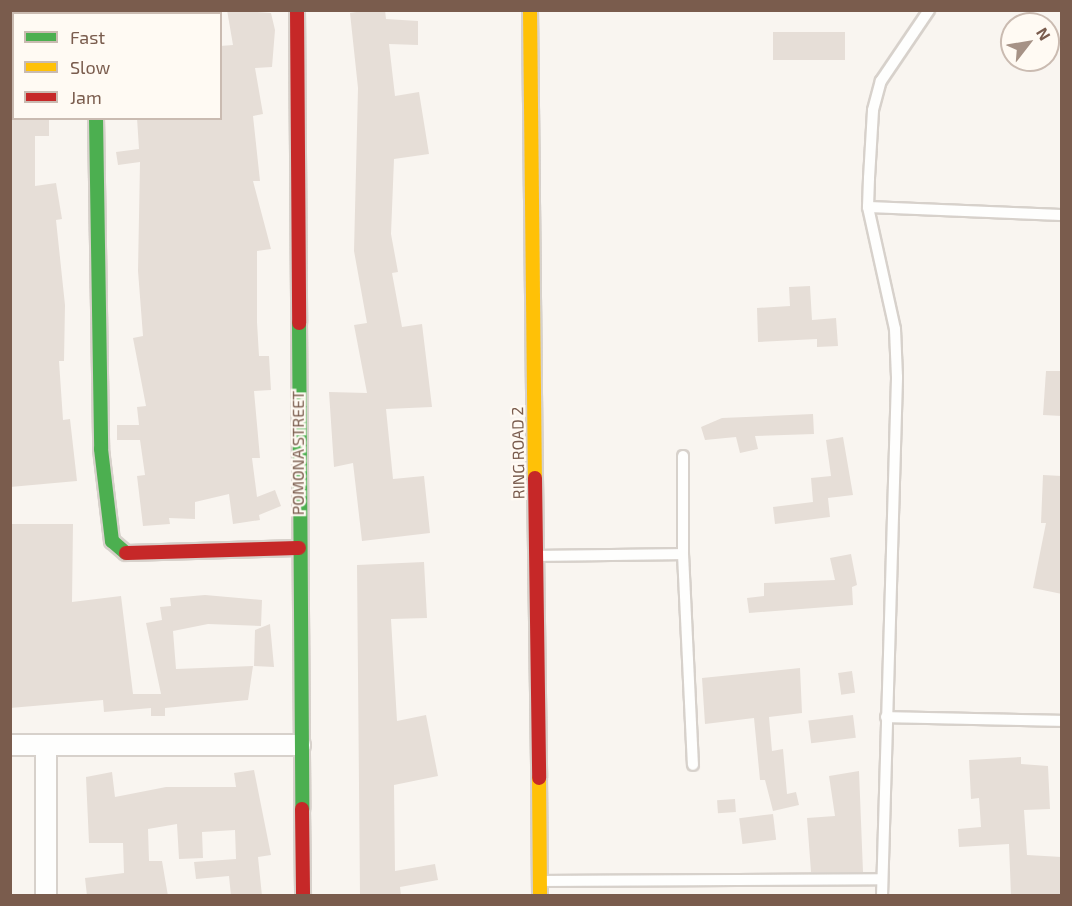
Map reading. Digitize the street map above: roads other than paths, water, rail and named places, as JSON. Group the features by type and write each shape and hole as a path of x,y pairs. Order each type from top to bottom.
{"street":[{"name":"POMONA STREET","path":"297,10 298,548 303,896"},
{"name":"RING ROAD 2","path":"530,10 540,896"},
{"path":"96,120 101,448 112,541 124,553 298,548"},
{"path":"10,745 300,745"},
{"path":"45,746 46,896"}],"lane":[{"path":"882,896 880,879 896,368 895,329 868,207 873,110 881,81 929,10"},
{"path":"868,207 1062,215"},
{"path":"683,456 683,554 693,765"},
{"path":"536,556 683,554"},
{"path":"886,717 1062,721"},
{"path":"540,881 880,879"}]}
